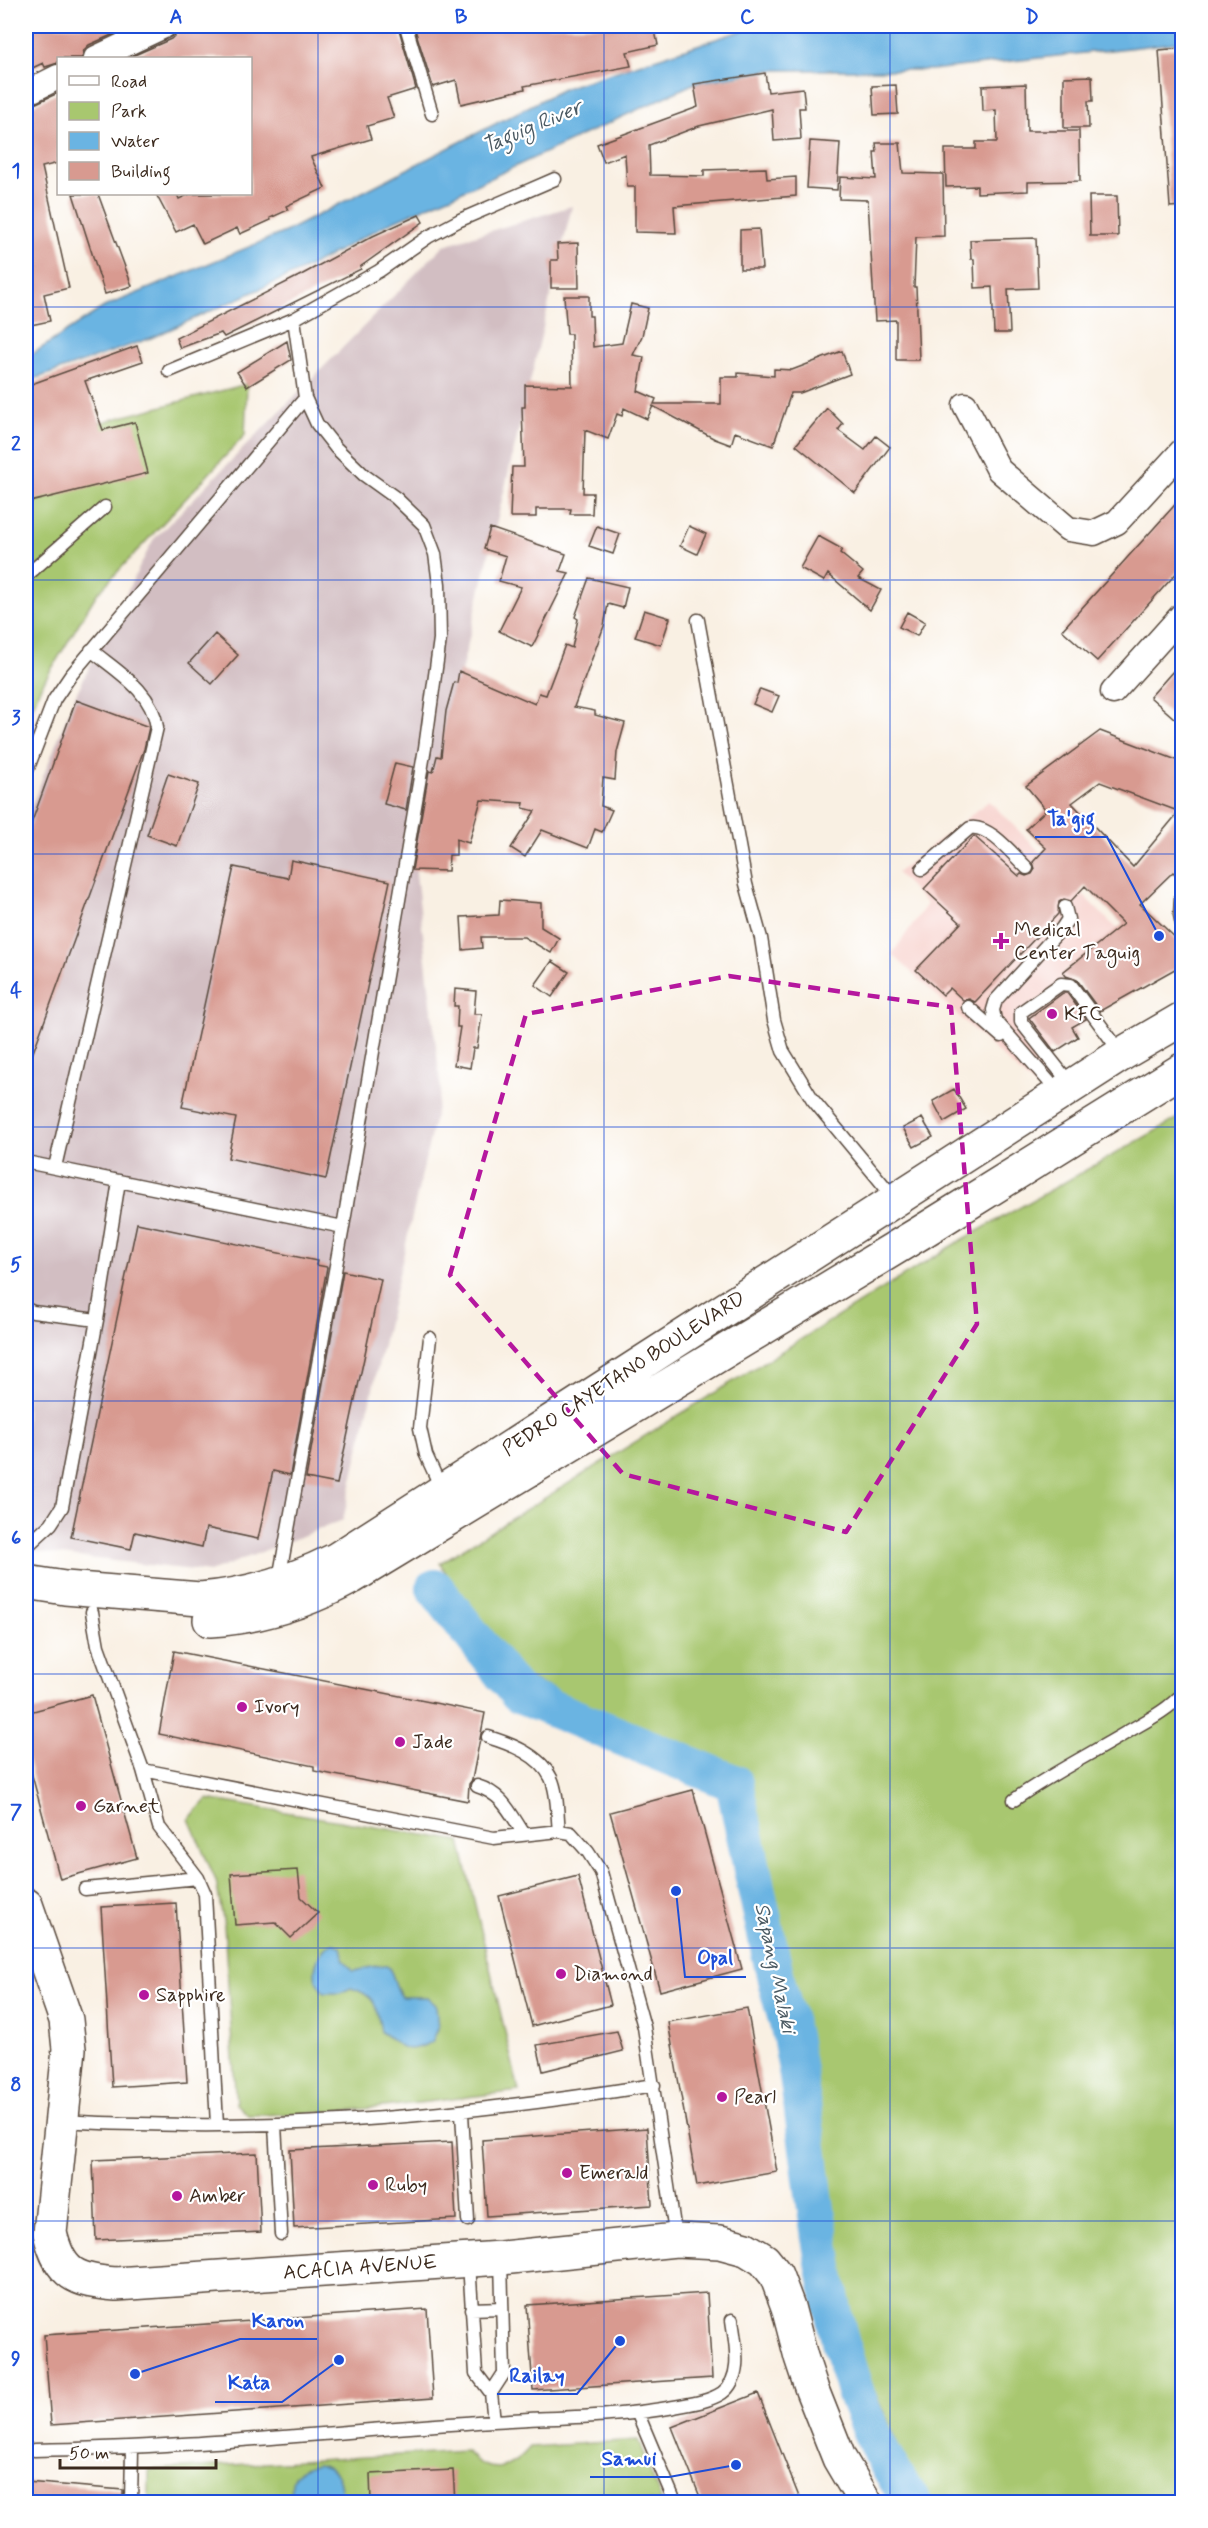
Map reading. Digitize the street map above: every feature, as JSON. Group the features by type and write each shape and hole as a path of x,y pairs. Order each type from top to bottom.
{"main road":[{"name":"PEDRO CAYETANO BOULEVARD","path":"26,1582 65,1588 200,1599 227,1596 278,1585 337,1559 895,1199 1122,1054 1182,1019"},
{"name":"PEDRO CAYETANO BOULEVARD","path":"26,1603 92,1612 213,1620 272,1610 329,1590 1177,1076"},
{"path":"1067,1091 1083,1131"},
{"name":"ACACIA AVENUE","path":"26,1905 66,2020 69,2049 50,2233 56,2256 68,2271 88,2282 116,2284 501,2258 676,2240 720,2242 746,2249 764,2260 776,2275 784,2294 812,2390 839,2458 865,2502"}],"street":[{"path":"98,57 164,26"},
{"path":"26,93 57,78"},
{"path":"965,405 999,470 1068,529 1094,533 1117,522 1182,451"},
{"path":"1113,692 1182,615"}],"lane":[{"path":"406,26 432,114"},
{"path":"169,371 294,319 379,271 436,233 555,179"},
{"path":"278,1585 343,1227 425,748 440,639 439,584 435,554 424,525 396,498 364,475 336,448 317,424 305,398 294,319"},
{"path":"26,773 54,700 70,675 305,398"},
{"path":"26,576 105,507"},
{"path":"698,620 746,884 766,963 774,1020 783,1051 813,1100 895,1199"},
{"path":"56,1167 157,727 155,712 143,694 91,650"},
{"path":"922,869 970,828 978,826 987,830 1027,868"},
{"path":"1181,897 1182,924"},
{"path":"1032,1062 995,1020 993,1010 996,1000 1062,928 1068,919 1065,907"},
{"path":"1067,1091 1019,1017 1021,1012 1061,984 1071,985 1122,1054"},
{"path":"968,1007 1067,1091"},
{"path":"26,1161 343,1227"},
{"path":"26,1547 51,1524 62,1507 97,1320 119,1181"},
{"path":"26,1309 97,1320"},
{"path":"430,1338 420,1428 426,1455 442,1491"},
{"path":"92,1612 98,1646 142,1770 159,1827 198,1878 205,1894 217,2125"},
{"path":"1014,1800 1043,1779 1089,1755 1150,1718 1175,1702 1182,1694"},
{"path":"488,1737 509,1743 529,1754 551,1778 559,1831"},
{"path":"142,1770 494,1838 559,1831 571,1833 588,1852 601,1872 644,2027 676,2240"},
{"path":"477,1786 490,1790 501,1799 524,1834"},
{"path":"85,1889 198,1878"},
{"path":"63,2121 275,2125 462,2113 654,2085"},
{"path":"462,2113 468,2220"},
{"path":"275,2125 281,2234"},
{"path":"491,2393 504,2373 501,2258"},
{"path":"469,2260 476,2373 491,2393 494,2421"},
{"path":"471,2309 502,2308"},
{"path":"34,2450 132,2449 494,2421 638,2414 703,2402 723,2392 735,2374 736,2355 732,2320"},
{"path":"638,2414 675,2502"},
{"path":"131,2502 132,2449"}],"highlighted area":[{"path":"729,976 951,1007 977,1324 846,1532 623,1474 450,1275 526,1014"}],"shaded area":[{"path":"572,206 415,865 441,1090 343,1520 210,1572 26,1551 26,820 75,696 153,540 444,245"},
{"name":"Medical Center Taguig","path":"989,801 1117,929 1063,971 1096,1013 1044,1055 1057,1072 1035,1087 892,954 927,904 897,873"}],"green space":[{"path":"247,384 245,435 96,595 40,688 26,723 26,442"},
{"path":"1182,1116 1182,2502 934,2502 909,2470 856,2350 826,2198 815,2071 742,1773 516,1673 480,1632 440,1563 953,1245"},
{"path":"207,1799 460,1841 519,2091 316,2113 248,2115 236,2104 224,1925 216,1881 189,1819"},
{"path":"638,2440 662,2502 149,2502 149,2470 465,2451 482,2464 499,2468 514,2462 530,2447"}],"water":[{"name":"Taguig River","path":"756,26 1182,26 1182,42 931,70 772,70 695,83 389,223 309,267 151,338 26,382 26,356 31,355 104,307 285,232 565,88"},
{"path":"333,1943 341,1947 344,1960 353,1971 387,1965 402,1997 427,1997 436,2005 438,2029 432,2042 415,2048 404,2048 381,2032 374,2004 366,1995 351,1988 340,1993 324,1993 315,1975 316,1963 324,1949"},
{"path":"317,2464 331,2469 338,2477 342,2502 292,2502 291,2487 294,2476 302,2469"}],"building":[{"path":"26,26 132,26 89,45 84,50 82,57 57,57 57,63 45,67 43,63 26,71"},
{"path":"178,26 398,26 416,89 387,98 394,118 367,126 371,139 311,157 325,188 286,206 288,210 270,218 271,220 240,234 237,228 203,244 193,224 176,232 157,195 177,195 179,199 188,195 252,195 252,57 130,57 171,39 176,34"},
{"path":"414,26 654,26 658,45 627,52 631,66 524,86 525,89 461,104 456,80 433,87"},
{"path":"1182,48 1182,206 1170,207 1159,50"},
{"path":"765,73 768,92 803,88 805,108 799,108 801,139 774,141 772,109 699,126 649,145 650,175 704,176 704,170 766,168 767,179 796,177 796,196 674,206 676,233 635,232 635,187 627,187 625,154 604,162 597,144 698,107 694,84"},
{"path":"1092,76 1093,101 1088,101 1089,128 1064,128 1064,77"},
{"path":"1026,84 1027,131 1079,131 1080,181 1028,182 1028,191 977,193 977,186 946,187 945,149 976,149 976,142 997,142 996,110 983,111 982,86"},
{"path":"896,85 898,114 874,115 872,86"},
{"path":"57,93 57,163 42,167 69,288 44,294 50,321 26,326 26,236 34,234 26,198 26,119 34,117 30,106"},
{"path":"810,141 840,143 837,190 807,188"},
{"path":"876,143 900,143 903,173 943,174 944,236 916,237 914,287 916,287 919,360 896,360 896,320 875,321 868,200 839,199 840,177 876,179 874,152 877,152"},
{"path":"73,195 98,195 132,286 105,294"},
{"path":"1089,196 1117,196 1118,236 1090,236"},
{"path":"419,215 423,222 360,267 361,269 224,337 221,333 180,348 176,338 373,236"},
{"path":"759,229 762,269 740,269 740,230"},
{"path":"1036,238 1038,288 1008,289 1010,333 994,333 992,287 975,288 974,259 971,259 970,240"},
{"path":"578,243 579,288 551,288 551,260 558,260 557,244"},
{"path":"564,296 589,296 593,347 622,343 631,304 648,308 642,336 633,355 644,357 638,391 656,399 654,404 721,404 721,377 738,377 738,373 774,376 774,369 792,370 842,351 850,374 800,393 791,393 773,446 735,432 731,445 653,406 647,419 624,408 622,416 617,414 608,439 585,430 583,493 593,493 592,514 570,514 571,509 536,509 536,517 510,517 512,467 524,467 522,407 525,407 525,385 572,386 571,334 567,334"},
{"path":"287,341 291,360 247,387 237,372"},
{"path":"137,346 143,361 85,381 103,430 135,422 148,473 26,503 26,386"},
{"path":"827,408 843,424 838,430 865,450 876,436 890,447 855,493 796,445"},
{"path":"1182,497 1182,567 1097,661 1062,630"},
{"path":"597,526 620,534 613,554 589,546"},
{"path":"689,526 706,534 697,554 680,546"},
{"path":"490,528 566,554 560,571 569,573 532,647 499,631 521,587 499,581 506,556 484,549"},
{"path":"818,536 842,549 840,553 863,572 858,578 881,590 870,610 828,574 824,581 800,568"},
{"path":"589,578 628,587 623,608 608,604 604,626 574,707 595,711 595,715 625,723 617,752 615,780 603,778 601,806 612,810 602,832 595,829 588,848 542,830 525,857 511,848 535,811 523,808 524,803 481,800 469,843 456,839 456,855 449,855 448,871 412,870 429,771 433,772 437,756 441,757 446,711 454,682 457,683 459,671 535,704 539,693 546,695 565,645 572,648 578,619 575,617"},
{"path":"644,610 670,618 661,645 635,637"},
{"path":"907,612 925,622 917,636 899,627"},
{"path":"215,634 238,655 212,684 189,663"},
{"path":"1182,661 1182,725 1150,697"},
{"path":"760,689 779,696 772,712 753,704"},
{"path":"76,700 149,727 144,749 28,1066 26,1066 26,838"},
{"path":"1100,731 1182,762 1182,789 1175,810 1100,782 1072,803 1133,867 1182,808 1182,880 1173,872 1140,904 1182,944 1182,965 1100,1011 1077,980 1066,976 1063,972 1123,924 1085,886 1071,901 1064,899 1059,902 1058,914 975,1002 969,999 963,1000 950,988 943,995 916,970 961,923 924,889 974,836 1019,876 1032,874 1035,869 1033,862 1046,848 1026,829 1046,810 1026,786"},
{"path":"395,763 413,767 406,810 384,804"},
{"path":"168,774 199,784 177,846 147,835"},
{"path":"291,860 390,881 326,1179 228,1158 236,1118 182,1107 234,867 288,878"},
{"path":"500,900 541,903 541,927 559,938 551,953 524,937 481,937 482,948 463,950 461,917 499,915"},
{"path":"552,961 569,972 552,997 535,985"},
{"path":"455,989 476,991 474,1014 482,1014 477,1048 473,1048 470,1068 454,1065 460,1027 457,1027 458,1006 454,1006"},
{"path":"1063,993 1067,993 1086,1019 1072,1027 1078,1037 1055,1052 1029,1018"},
{"path":"954,1089 966,1109 944,1122 933,1101"},
{"path":"922,1118 933,1137 914,1147 903,1128"},
{"path":"137,1223 317,1261 316,1265 327,1267 290,1475 273,1471 258,1539 206,1528 202,1547 135,1532 131,1549 71,1537"},
{"path":"343,1271 381,1279 337,1484 306,1478"},
{"path":"174,1651 485,1713 472,1780 469,1784 468,1801 314,1771 314,1766 159,1734"},
{"name":"Garnet","path":"92,1695 137,1858 60,1879 26,1753 26,1713"},
{"path":"693,1790 742,1969 660,1991 610,1812"},
{"path":"298,1870 301,1897 318,1913 291,1938 275,1922 235,1925 231,1874"},
{"name":"Diamond","path":"578,1876 611,2005 532,2026 499,1896"},
{"name":"Sapphire","path":"176,1903 187,2082 112,2087 101,1907"},
{"name":"Pearl","path":"747,2008 777,2172 697,2186 668,2022"},
{"path":"617,2031 623,2051 543,2071 537,2045"},
{"name":"Emerald","path":"647,2128 652,2205 487,2216 482,2140"},
{"name":"Ruby","path":"452,2142 456,2219 294,2228 290,2150"},
{"name":"Amber","path":"257,2153 261,2232 96,2240 93,2160"},
{"path":"707,2293 712,2378 533,2390 527,2305"},
{"path":"427,2309 433,2398 51,2425 44,2335"},
{"path":"758,2393 801,2502 702,2502 672,2427"},
{"path":"453,2470 455,2502 371,2502 370,2474"},
{"path":"26,2482 123,2490 123,2502 26,2502"}],"waterway":[{"name":"Sapang Malaki","path":"435,1588 519,1695 734,1783 770,1955 791,2036 827,2279 840,2340 858,2398 881,2453 913,2502"}],"place":[{"name":"Ta'gig","path":"1159,936"},
{"name":"Medical Center Taguig","path":"1001,941"},
{"name":"KFC","path":"1052,1014"},
{"name":"Ivory","path":"242,1707"},
{"name":"Jade","path":"400,1742"},
{"name":"Garnet","path":"81,1806"},
{"name":"Opal","path":"676,1891"},
{"name":"Diamond","path":"561,1974"},
{"name":"Sapphire","path":"144,1995"},
{"name":"Pearl","path":"722,2097"},
{"name":"Emerald","path":"567,2173"},
{"name":"Ruby","path":"373,2185"},
{"name":"Amber","path":"177,2196"},
{"name":"Railay","path":"620,2341"},
{"name":"Kata","path":"339,2360"},
{"name":"Karon","path":"135,2374"},
{"name":"Samui","path":"736,2465"}]}
